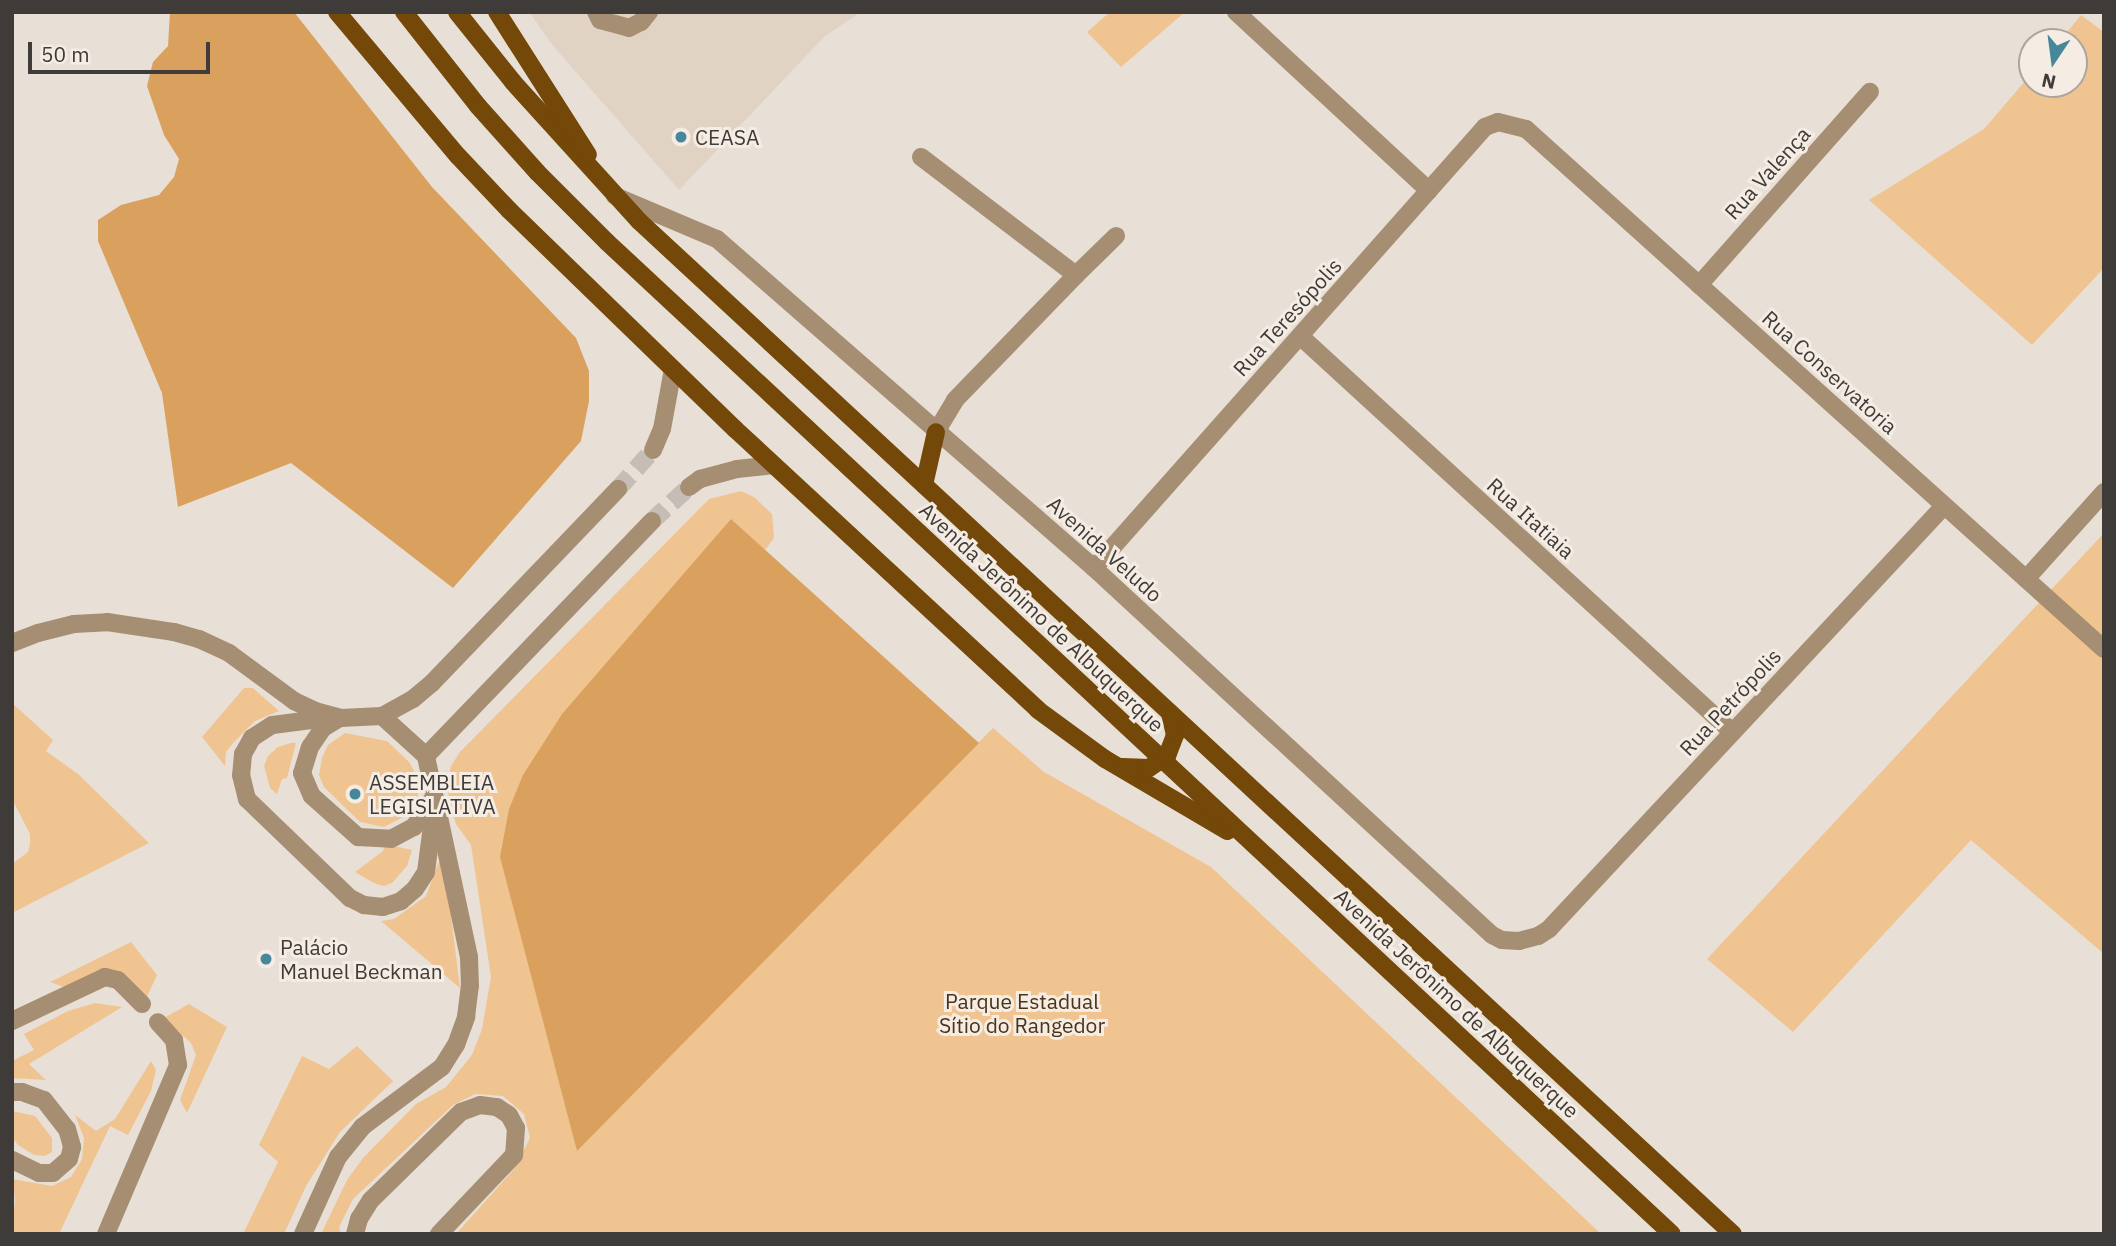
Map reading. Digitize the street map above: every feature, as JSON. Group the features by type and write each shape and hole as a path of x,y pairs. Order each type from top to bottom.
{"main road":[{"path":"337,12 475,174 774,466 1048,719 1118,766 1258,850"},
{"name":"Avenida Jerônimo de Albuquerque","path":"404,12 478,106 537,172 607,242 1672,1234"},
{"name":"Avenida Jerônimo de Albuquerque","path":"457,12 513,82 615,196 1733,1234"},
{"name":"Avenida Jerônimo de Albuquerque","path":"497,12 615,196"},
{"path":"924,485 936,432"},
{"path":"1118,766 1142,769 1163,761 1174,741 1170,713"}],"street":[{"path":"596,12 600,20 629,28 641,22 649,12"},
{"path":"1237,12 1429,191"},
{"name":"Rua Valença","path":"1699,285 1870,92"},
{"name":"Rua Teresópolis","path":"1094,568 1485,127 1498,122 1526,129"},
{"name":"Rua Conservatoria","path":"1526,129 2104,649"},
{"path":"921,157 1076,275"},
{"name":"Avenida Veludo","path":"615,196 717,239 1094,568 1492,935 1502,940 1519,941 1538,936 1549,929"},
{"path":"936,432 955,400 1116,236"},
{"name":"Rua Itatiaia","path":"1300,336 1732,732"},
{"path":"653,450 662,429 673,369"},
{"path":"689,487 700,479 737,469 774,466"},
{"path":"434,795 431,850 426,872 401,901 383,907 363,905 350,898 247,799 241,775 243,754 252,738 272,725 298,720 382,716 413,699 432,683 618,489"},
{"path":"2026,579 2104,492"},
{"name":"Rua Petrópolis","path":"1549,929 1944,506"},
{"path":"426,756 652,521"},
{"path":"12,643 74,624 107,622 174,632 229,653 294,701 315,711 341,718"},
{"path":"303,1234 338,1157 362,1127 442,1068 456,1045 466,1017 470,986 469,957 426,756 382,716"},
{"path":"341,718 323,728 310,747 302,774 312,796 358,837 390,839 414,827 434,795"},
{"path":"12,1021 105,977 118,980 142,1004"},
{"path":"106,1234 178,1065 174,1040 158,1022"},
{"path":"12,1092 22,1092 44,1100 67,1129 72,1147 69,1159 52,1173 39,1173 12,1160"},
{"path":"355,1234 359,1219 371,1200 461,1112 480,1105 497,1107 509,1115 516,1128 514,1155 439,1234"}],"shaded area":[{"path":"170,12 294,12 432,187 576,338 589,371 589,401 581,441 453,588 291,463 178,507 162,393 98,241 98,220 121,205 159,195 174,177 179,159 164,135 147,86 153,62 168,46"},
{"name":"CEASA","path":"529,12 861,12 825,36 679,190 554,47"},
{"path":"731,519 979,743 577,1151 500,857 509,809 523,775 562,714"}],"green space":[{"path":"1110,12 1185,12 1121,67 1087,32"},
{"path":"2081,15 2104,32 2104,268 2032,345 1869,200 1984,129 2018,89 2018,98 2088,98 2088,28 2070,28"},
{"name":"Parque Estadual Sítio do Rangedor","path":"741,491 754,497 772,514 774,538 765,550 731,519 576,1150 993,728 1044,772 1211,867 1601,1234 456,1234 514,1169 530,1138 524,1114 503,1096 475,1094 453,1105 353,1199 339,1227 341,1234 321,1234 347,1180 363,1158 416,1104 446,1087 472,1055 482,1029 491,977 471,845 456,824 450,805 447,784 451,766 460,752 709,499"},
{"path":"2104,533 2104,954 1971,840 1793,1032 1707,959"},
{"path":"244,688 253,688 279,711 255,721 233,743 226,752 225,766 202,737"},
{"path":"12,703 53,740 46,751 78,774 149,843 12,913 12,864 28,852 30,834 12,799"},
{"path":"345,733 387,741 410,763 418,779 418,800 403,817 384,827 360,822 324,787 319,775 322,758 328,745"},
{"path":"296,743 287,778 282,779 277,794 270,788 264,766 268,756 278,747"},
{"path":"385,844 412,850 407,866 392,883 384,886 355,872 383,851"},
{"path":"443,851 460,988 381,921 394,919 426,896"},
{"path":"131,942 157,975 146,999 120,975 64,987 50,982"},
{"path":"95,1003 122,1007 29,1064 46,1080 12,1078 12,1061 34,1050 24,1034 68,1011"},
{"path":"189,1004 227,1027 187,1113 180,1100 196,1055 191,1043 164,1018"},
{"path":"357,1046 393,1081 340,1132 306,1186 284,1234 243,1234 278,1162 259,1145 302,1056 329,1069"},
{"path":"151,1061 156,1070 151,1091 128,1135 110,1126 59,1234 12,1234 15,1199 12,1179 52,1186 71,1177 82,1159 84,1138 75,1115 96,1131 115,1119"},
{"path":"12,1111 35,1116 52,1138 52,1152 45,1156 34,1155 18,1145 12,1137"}],"tunnel":[{"path":"618,489 653,450"},
{"path":"652,521 689,487"}],"place":[{"name":"CEASA","path":"681,137"},
{"name":"ASSEMBLEIA LEGISLATIVA","path":"355,794"},
{"name":"Palácio Manuel Beckman","path":"266,959"}]}
